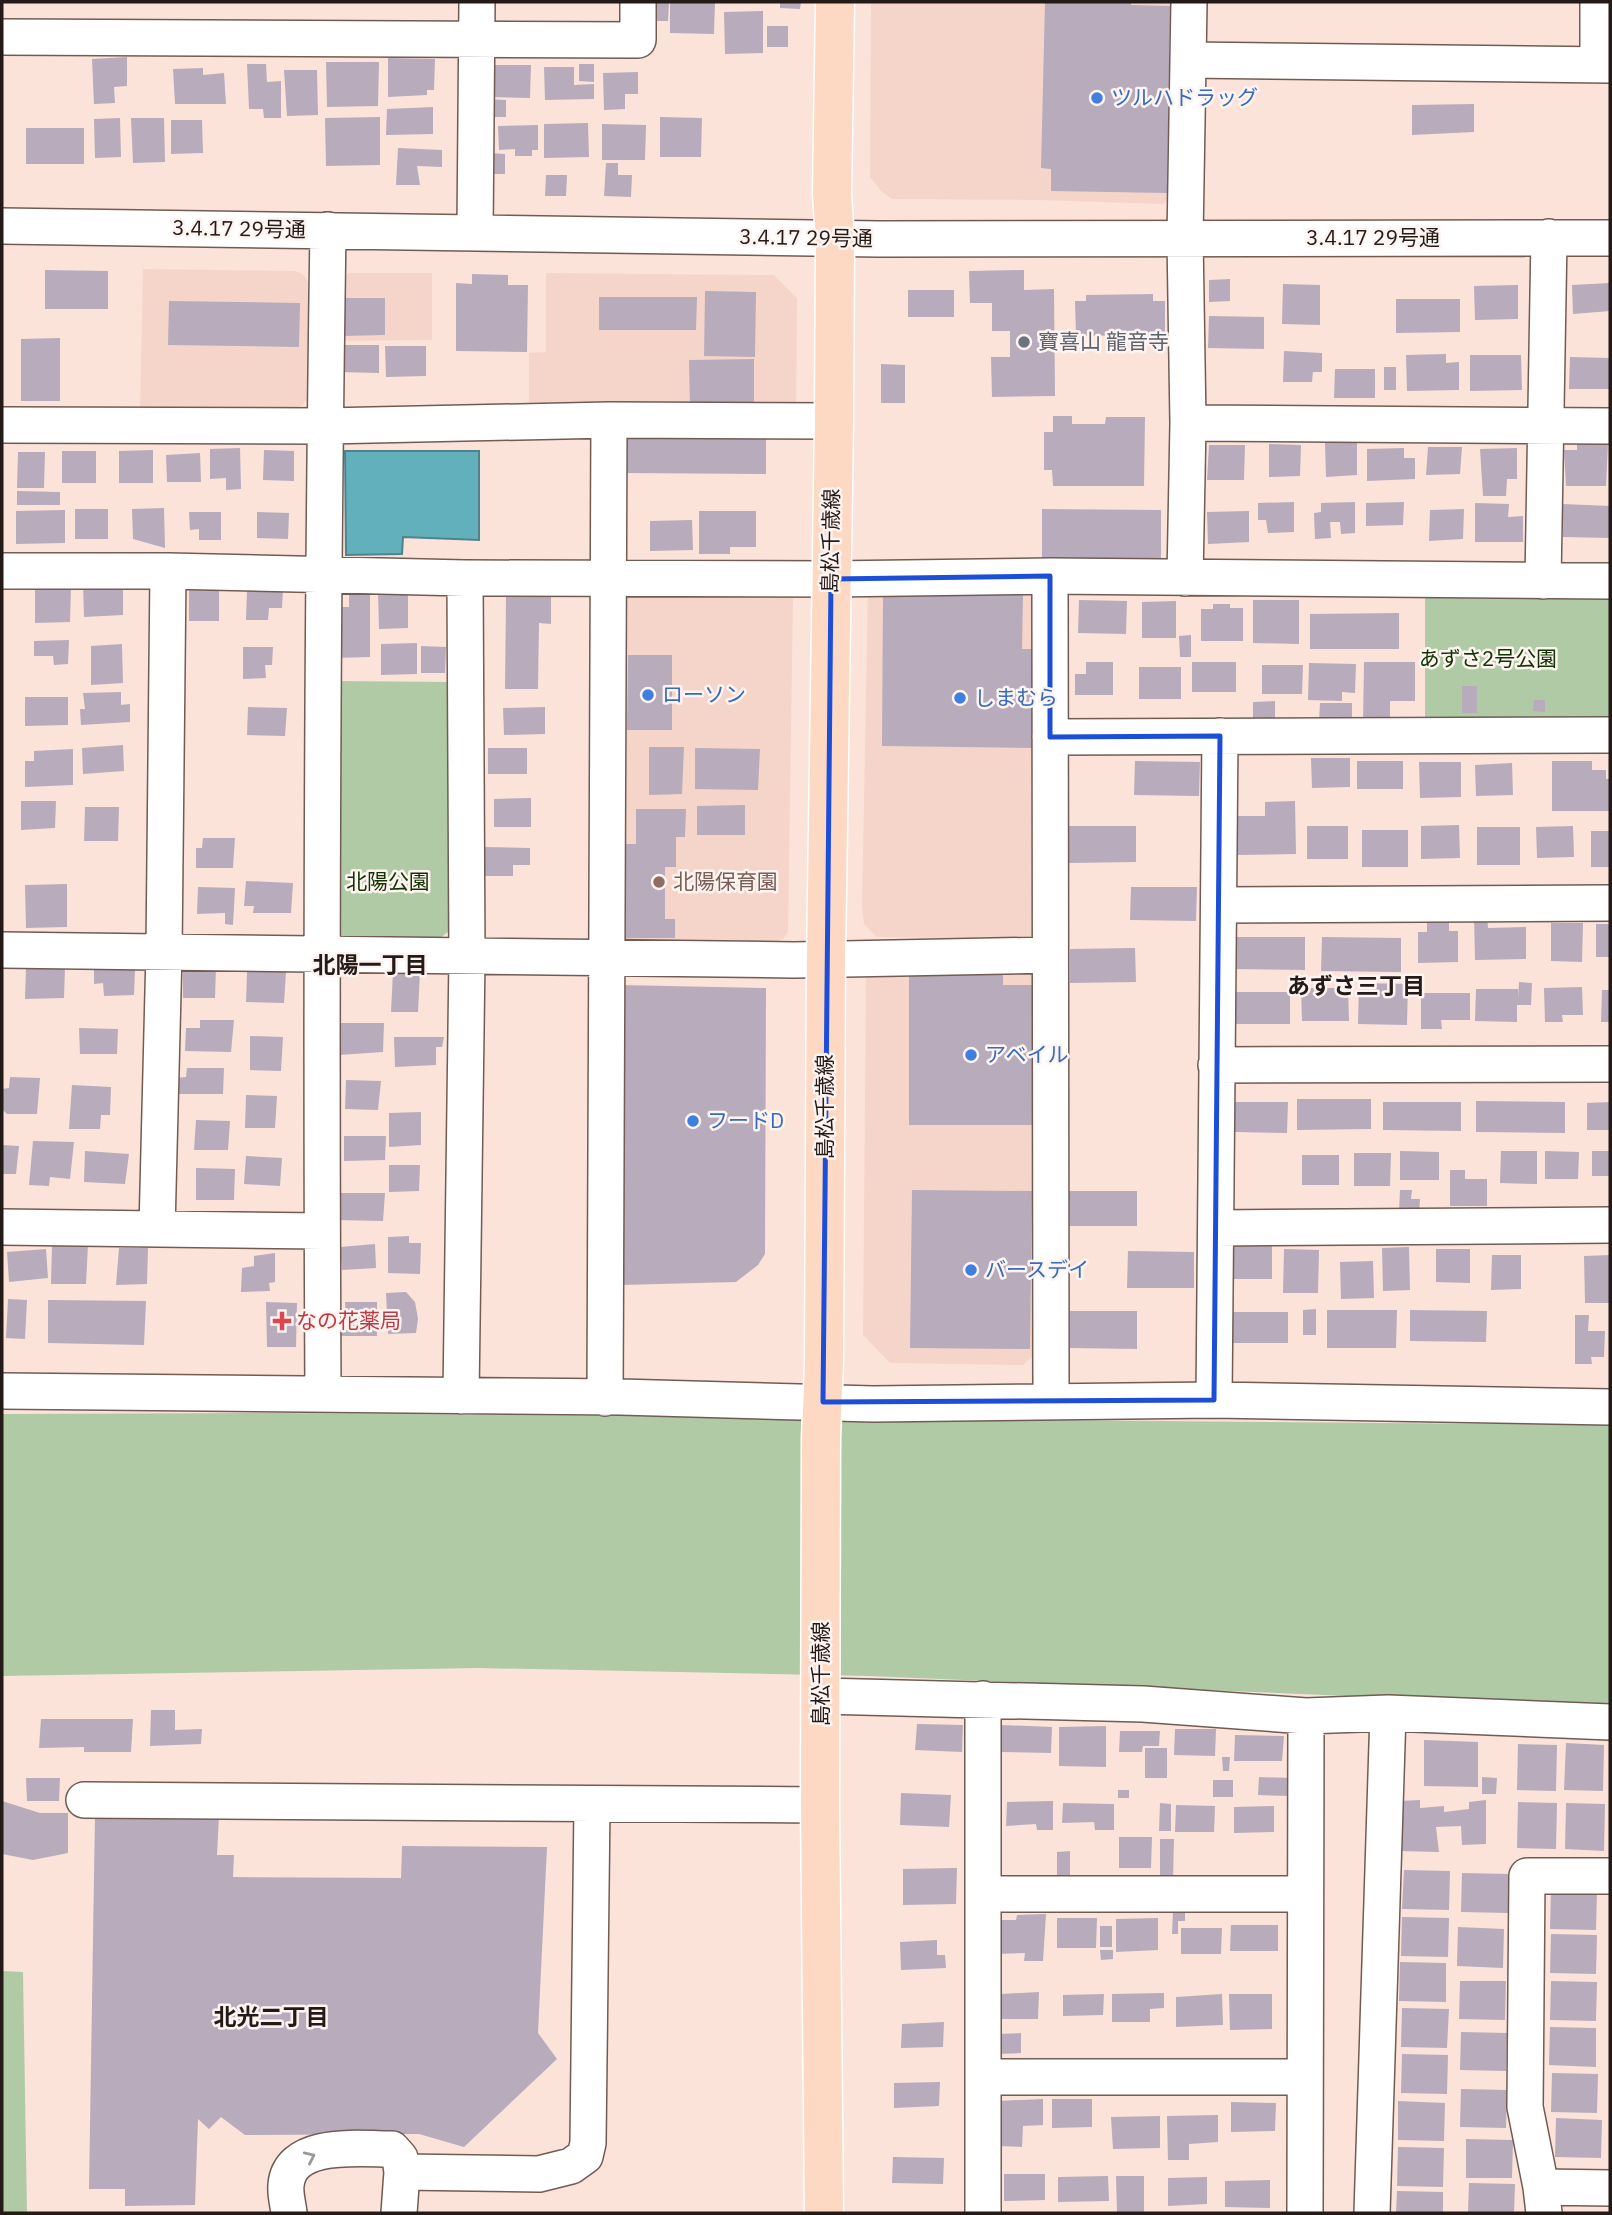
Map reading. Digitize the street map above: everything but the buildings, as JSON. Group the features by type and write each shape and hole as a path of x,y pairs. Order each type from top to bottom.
{"main road":[{"name":"島松千歳線","path":"824,2213 820,1805 826,960 834,421 835,239 832,194 835,2"}],"street":[{"path":"475,232 477,2"},
{"path":"2,37 638,40 638,2"},
{"path":"1185,578 1188,423 1185,238 1189,2"},
{"path":"1188,60 1604,65 1598,2"},
{"name":"3.4.17 29号通","path":"2,226 835,239 1610,238"},
{"path":"323,1394 321,955 328,230"},
{"path":"1543,581 1549,237"},
{"path":"605,1398 609,421"},
{"path":"2,425 326,426 609,421 834,421"},
{"path":"1188,423 1610,426"},
{"path":"2,571 168,571 465,578 831,579 1050,576 1610,581"},
{"path":"157,1229 164,952 168,571"},
{"path":"1050,576 1051,1402"},
{"path":"461,1396 467,957 465,578"},
{"path":"1050,737 1610,735"},
{"path":"1214,1400 1220,736"},
{"path":"1220,905 1610,903"},
{"path":"2,950 606,959 826,960 1050,955"},
{"path":"1216,1065 1610,1064"},
{"path":"1217,1228 1610,1225"},
{"path":"2,1227 322,1231"},
{"path":"2,1391 873,1404 1214,1400 1610,1407"},
{"path":"822,1696 1143,1704 1306,1716 1388,1713 1610,1722"},
{"path":"983,1699 983,2213"},
{"path":"1372,2213 1388,1713"},
{"path":"1305,2213 1306,1716"},
{"path":"84,1800 820,1805"},
{"path":"402,2172 539,2174 571,2166 584,2156 588,2143 592,1805"},
{"path":"1610,1876 1527,1875 1525,2107 1543,2200 1610,2188"},
{"path":"983,1894 1305,1894"},
{"path":"983,2077 1305,2077"},
{"path":"289,2213 286,2183 294,2165 313,2153 337,2148 392,2149 400,2158 402,2172 399,2213"}],"highlighted area":[{"path":"1050,576 1050,737 1220,736 1214,1400 823,1402 831,579"}],"shaded area":[{"path":"871,2 1177,2 1170,200 1163,204 892,199 881,191 870,177"},
{"path":"143,269 295,271 303,274 308,282 308,398 303,405 291,411 140,410"},
{"path":"349,273 432,273 432,340 335,341 342,277"},
{"path":"546,273 774,275 797,298 796,413 529,413 529,353 546,352"},
{"path":"868,588 1030,591 1036,602 1037,930 1030,939 877,937 864,924 862,907"},
{"path":"788,590 793,599 788,932 783,939 765,945 620,942 621,601 627,594"},
{"path":"874,969 1028,971 1037,983 1032,1357 1023,1365 890,1363 863,1335 866,977"}],"green space":[{"name":"あずさ2号公園","path":"1425,597 1610,597 1610,720 1425,723"},
{"name":"北陽公園","path":"335,681 451,682 448,932 435,942 338,940"},
{"path":"283,1413 1610,1425 1610,1707 869,1676 479,1668 2,1676 2,1414"},
{"path":"2,1971 23,1972 27,2213 2,2213"}],"water":[{"path":"345,451 479,451 479,540 403,537 402,554 346,555"}],"place":[{"name":"ツルハドラッグ","path":"1097,98"},
{"name":"寶喜山 龍音寺","path":"1024,342"},
{"name":"ローソン","path":"648,695"},
{"name":"しまむら","path":"960,698"},
{"name":"北陽保育園","path":"659,882"},
{"name":"アベイル","path":"971,1055"},
{"name":"フードD","path":"693,1121"},
{"name":"バースデイ","path":"971,1270"},
{"name":"なの花薬局","path":"282,1321"}],"district":[{"name":"北陽一丁目","path":"370,965"},
{"name":"あずさ三丁目","path":"1356,986"},
{"name":"北光二丁目","path":"271,2017"}]}
